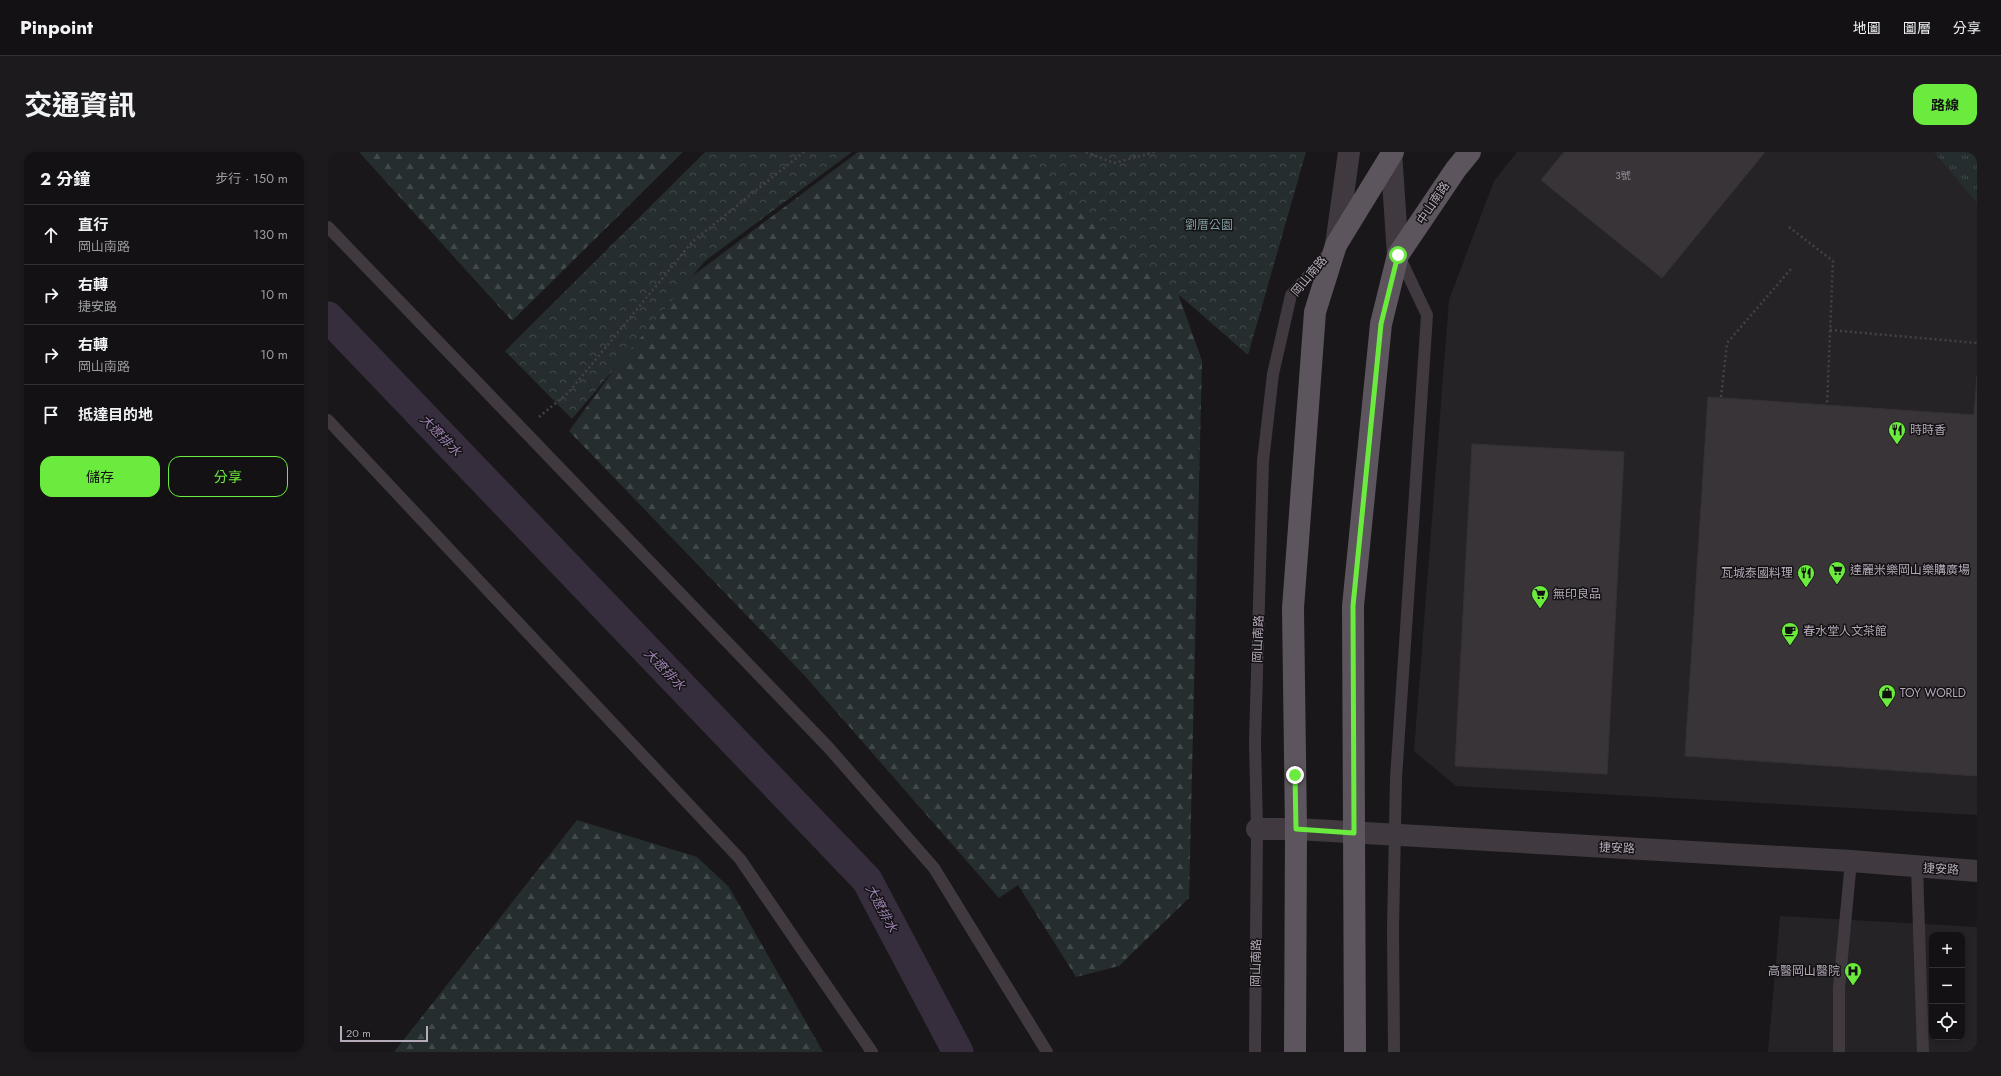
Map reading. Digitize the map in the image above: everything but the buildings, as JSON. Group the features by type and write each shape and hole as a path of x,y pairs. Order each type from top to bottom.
{"main road":[{"name":"中山南路","path":"1398,255 1456,169 1470,152"},
{"path":"1336,245 1391,153"},
{"name":"岡山南路","path":"1295,1052 1296,829 1292,608 1315,312 1336,245"},
{"path":"1355,1052 1353,606 1381,324 1398,255"}],"street":[{"name":"岡山南路","path":"1336,245 1349,152"},
{"path":"1391,153 1398,255"},
{"name":"捷安路","path":"1257,829 1296,829 1394,836 1851,861 1977,871"}],"lane":[{"path":"328,227 828,747 934,868 1047,1052"},
{"name":"岡山南路","path":"1255,1052 1257,829 1255,742 1263,460 1273,374 1291,295 1336,245"},
{"path":"1394,1052 1394,836 1396,778 1427,315 1398,255"},
{"path":"328,420 740,859 872,1052"},
{"path":"1839,1052 1839,988 1851,861"},
{"path":"1917,867 1923,1052"}],"path":[{"path":"524,431 569,392 693,242 804,152"},
{"path":"1086,152 1114,163 1155,152"},
{"path":"1789,227 1833,261 1827,404"},
{"path":"1721,397 1727,344 1791,269"},
{"path":"1830,330 1977,342"}],"shaded area":[{"path":"1517,152 1977,152 1977,815 1456,786 1414,751 1449,300 1494,181"},
{"name":"高醫岡山醫院","path":"1780,916 1977,927 1977,1052 1768,1052"}],"green space":[{"path":"359,152 683,152 512,321"},
{"path":"705,152 852,152 705,261 572,419 505,351"},
{"path":"858,152 1055,152 1167,262 1202,361 1189,898 1119,966 1076,977 1018,885 999,898 805,676 569,431 671,292"},
{"name":"劉厝公園","path":"1015,152 1306,152 1248,355"},
{"path":"1934,152 1977,152 1977,203"},
{"path":"577,820 697,857 729,887 823,1052 394,1052"}],"waterway":[{"name":"大遼排水","path":"328,317 867,880 958,1052"}],"place":[{"name":"時時香","path":"1897,445"},
{"name":"達麗米樂岡山樂購廣場","path":"1837,585"},
{"name":"瓦城泰國料理","path":"1806,588"},
{"name":"無印良品","path":"1540,609"},
{"name":"春水堂人文茶館","path":"1790,646"},
{"name":"TOY WORLD","path":"1887,708"},
{"name":"高醫岡山醫院","path":"1853,986"}],"route":[{"path":"1295,775 1296,829 1354,833 1353,606 1381,324 1398,255"}]}
